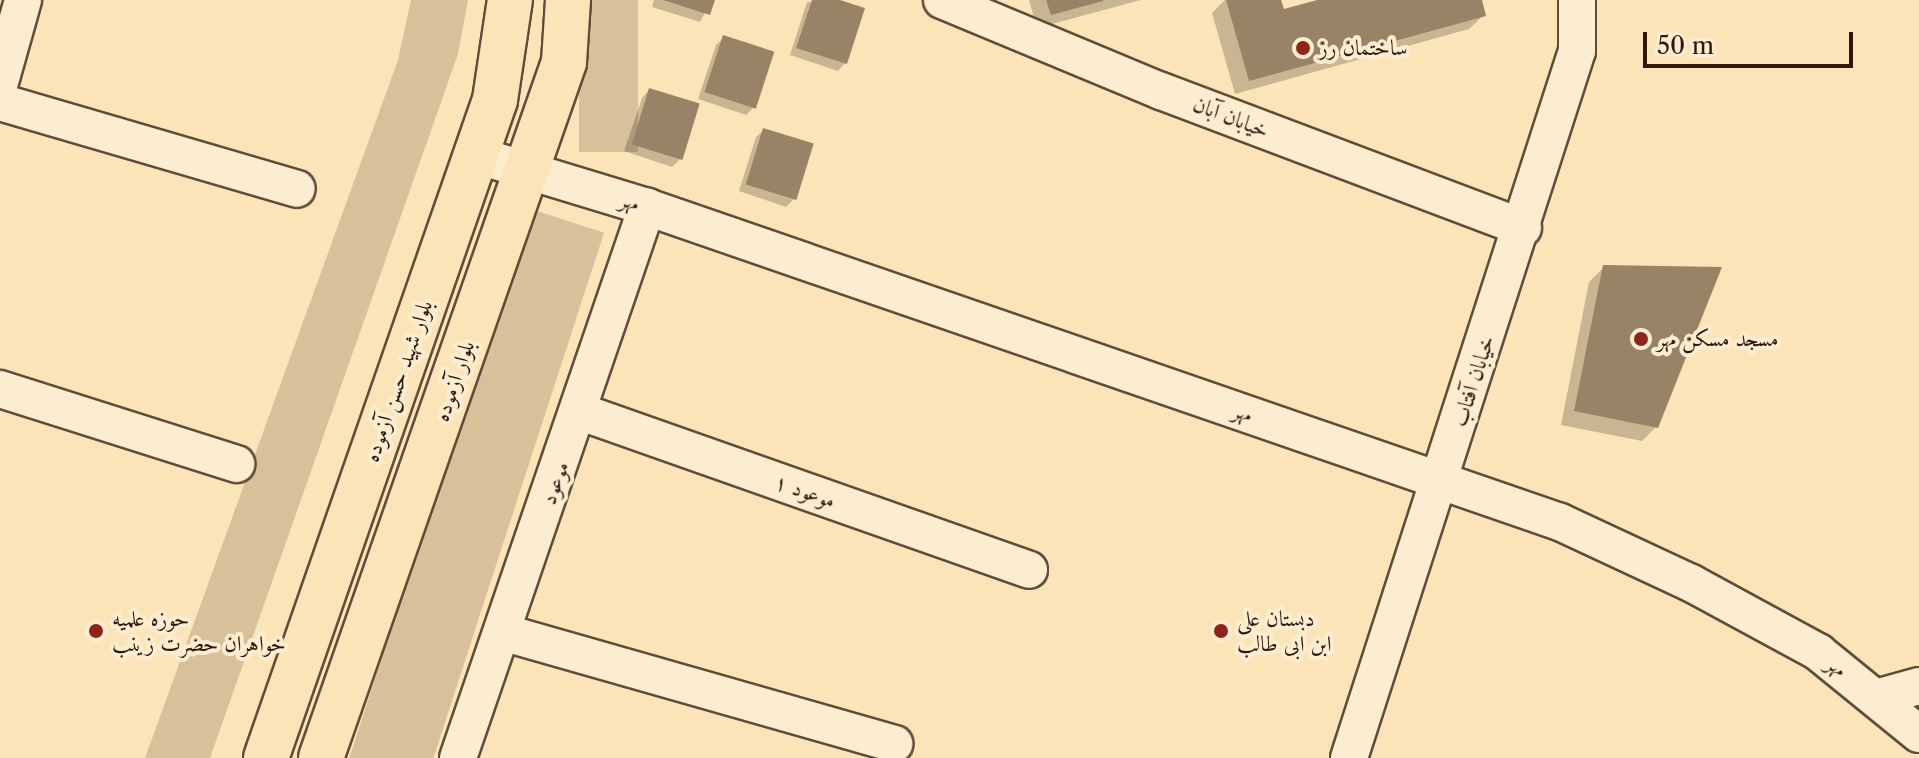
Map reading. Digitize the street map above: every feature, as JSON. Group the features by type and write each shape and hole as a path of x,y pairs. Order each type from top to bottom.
{"main road":[{"name":"بلوار شهید حسن آزموده","path":"266,758 495,100 510,0"},
{"name":"بلوار آزموده","path":"321,758 564,62 568,0"}],"street":[{"path":"0,82 23,0"},
{"name":"خیابان آبان","path":"942,0 1161,91 1523,228"},
{"name":"خیابان آفتاب","path":"1349,758 1523,228 1577,51 1577,0"},
{"path":"0,102 297,189"},
{"name":"مهر","path":"476,155 647,207 1560,522 1691,583 1818,652 1879,697 1919,734"},
{"name":"موعود","path":"458,758 581,412 647,207"},
{"path":"0,389 236,464"},
{"name":"موعود ۱","path":"581,412 1029,570"},
{"path":"502,632 894,744"},
{"path":"1879,697 1919,686"}],"shaded area":[{"path":"411,0 468,0 458,54 210,758 145,758 398,60"},
{"path":"579,0 638,0 638,152 579,152"},
{"path":"528,208 604,233 433,758 349,758"}],"building":[{"path":"663,0 715,0 710,15"},
{"path":"812,0 840,0 865,8 847,64 796,48"},
{"path":"1046,0 1103,0 1103,1 1051,15"},
{"name":"ساختمان رز","path":"1226,0 1281,0 1284,9 1317,0 1482,0 1486,16 1249,81"},
{"path":"723,35 774,52 756,109 704,92"},
{"path":"649,88 700,103 682,160 632,144"},
{"path":"763,128 814,143 796,200 746,184"},
{"name":"مسجد مسکن مهر","path":"1603,265 1722,267 1658,428 1574,411"}],"place":[{"name":"ساختمان رز","path":"1303,48"},
{"name":"مسجد مسکن مهر","path":"1641,339"},
{"name":"حوزه علمیه خواهران حضرت زینب","path":"96,631"},
{"name":"دبستان علی ابن ابی طالب","path":"1221,631"}]}
